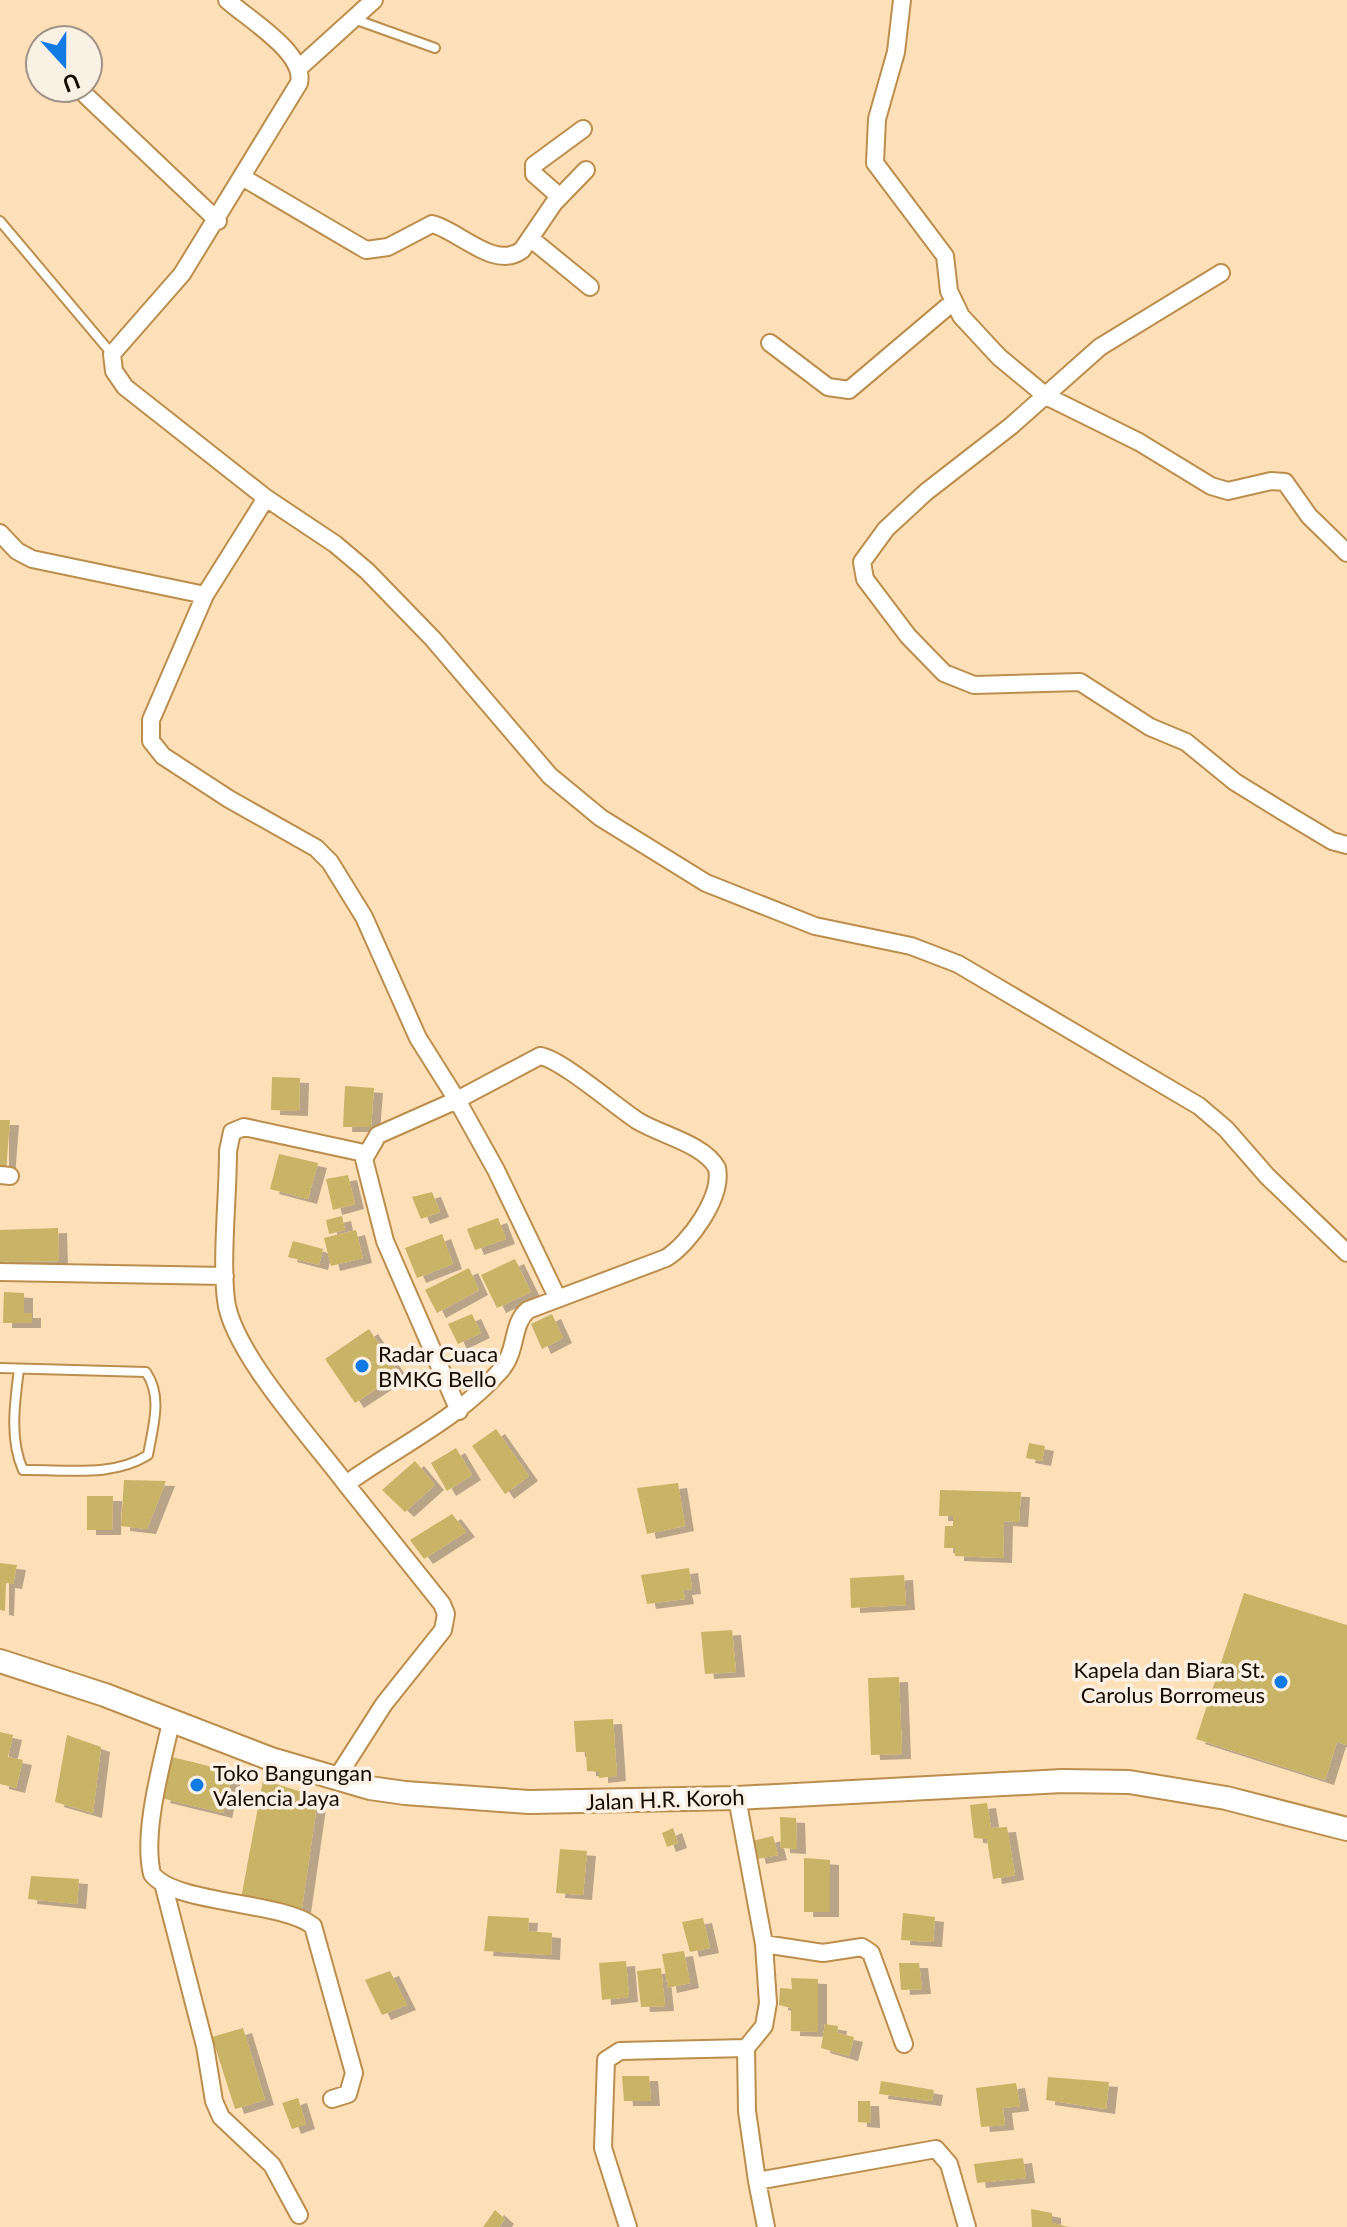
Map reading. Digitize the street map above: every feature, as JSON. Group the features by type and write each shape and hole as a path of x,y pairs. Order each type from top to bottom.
{"main road":[{"name":"Jalan H.R. Koroh","path":"0,1661 105,1695 171,1722 336,1779 405,1793 529,1802 737,1798 1047,1782 1129,1782 1226,1798 1347,1829"}],"street":[{"path":"227,0 278,42 300,67"},
{"path":"374,0 300,67 299,83 218,221 158,305 112,354 112,365 125,387 266,498 335,544 378,581 433,639 522,746 569,794 601,818 706,883 815,926 871,935 941,956 1009,991 1199,1106 1226,1129 1267,1176 1347,1253"},
{"path":"902,0 896,52 877,119 875,163 945,256 953,302 961,316 999,357 1046,396 1139,442 1219,490 1228,491 1271,481 1285,482 1309,516 1347,553"},
{"path":"95,104 218,221"},
{"path":"560,197 534,174 534,165 583,129"},
{"path":"242,177 366,250 388,247 432,224 493,255 517,254 560,197 586,170"},
{"path":"530,238 590,287"},
{"path":"1221,273 1100,347 1046,396 926,492 886,529 862,562 865,579 908,636 944,673 974,685 1030,680 1080,682 1150,727 1186,742 1235,782 1282,811 1332,841 1347,845"},
{"path":"770,343 828,387 849,390 953,302"},
{"path":"266,498 205,595 151,720 153,746 163,756 229,799 316,848 330,862 364,917 418,1038 496,1170 557,1297"},
{"path":"0,533 17,551 32,559 205,595"},
{"path":"346,1484 459,1411 499,1372 516,1346 519,1321 525,1312 557,1297 629,1273 683,1247 693,1235 717,1184 717,1168 706,1155 641,1122 543,1056 457,1100 378,1135 364,1153"},
{"path":"336,1779 384,1704 443,1630 446,1614 442,1604 346,1484 237,1336 226,1301 228,1151 232,1132 244,1127 364,1153"},
{"path":"364,1153 385,1241 459,1411"},
{"path":"0,1272 225,1276"},
{"path":"171,1722 150,1854 152,1874 163,1883 224,1901 297,1917 313,1926 354,2073 348,2094 332,2099"},
{"path":"625,2226 603,2148 606,2060 620,2051 746,2048 757,2037 766,2018 764,1944 737,1798"},
{"path":"163,1883 205,2046 214,2101 221,2117 272,2165 299,2215"},
{"path":"764,1944 823,1953 862,1947 871,1953 904,2044"},
{"path":"746,2048 747,2111 766,2227"},
{"path":"757,2181 936,2149 949,2164 967,2227"}],"lane":[{"path":"353,19 435,48"},
{"path":"0,221 112,354"},
{"path":"0,1368 146,1372 154,1383 157,1402 148,1455 130,1466 111,1469 23,1470 17,1458 14,1411 19,1369"}],"building":[{"path":"272,1077 300,1078 299,1111 271,1110"},
{"path":"345,1086 374,1088 371,1127 343,1127"},
{"path":"0,1120 10,1120 6,1172 0,1171"},
{"path":"279,1154 318,1163 308,1199 270,1189"},
{"path":"348,1175 355,1204 333,1210 326,1179"},
{"path":"432,1192 440,1212 421,1219 412,1197"},
{"path":"342,1216 345,1230 329,1234 326,1220"},
{"path":"498,1218 506,1239 475,1250 467,1229"},
{"path":"58,1228 59,1261 0,1262 0,1230"},
{"path":"356,1230 363,1258 331,1266 324,1238"},
{"path":"442,1234 453,1264 417,1278 405,1248"},
{"path":"293,1241 323,1249 319,1265 288,1257"},
{"path":"515,1259 531,1292 497,1308 481,1275"},
{"path":"469,1268 479,1290 437,1313 425,1290"},
{"path":"4,1292 24,1293 24,1313 32,1313 32,1323 3,1323"},
{"path":"472,1314 481,1333 458,1344 448,1324"},
{"path":"552,1314 563,1338 542,1349 531,1324"},
{"name":"Radar Cuaca BMKG Bello","path":"369,1329 399,1374 355,1403 325,1359"},
{"path":"496,1429 529,1476 505,1494 472,1446"},
{"path":"1029,1443 1045,1446 1042,1461 1026,1458"},
{"path":"456,1448 472,1475 447,1491 431,1463"},
{"path":"415,1461 435,1485 405,1512 382,1490"},
{"path":"124,1480 166,1481 147,1529 121,1526"},
{"path":"678,1483 685,1526 647,1534 637,1488"},
{"path":"940,1490 1021,1492 1019,1522 1004,1521 1003,1558 955,1556 955,1548 944,1548 945,1526 953,1526 953,1516 939,1516"},
{"path":"87,1496 113,1496 112,1530 87,1530"},
{"path":"452,1514 466,1532 424,1559 410,1540"},
{"path":"0,1563 17,1565 13,1584 6,1583 5,1611 0,1610"},
{"path":"689,1568 692,1589 683,1590 685,1599 647,1604 641,1575"},
{"path":"904,1575 906,1605 851,1608 850,1578"},
{"name":"Kapela dan Biara St. Carolus Borromeus","path":"1244,1593 1347,1625 1347,1745 1337,1742 1325,1780 1196,1739"},
{"path":"732,1630 736,1672 705,1674 701,1632"},
{"path":"899,1677 902,1754 871,1755 868,1678"},
{"path":"613,1719 617,1776 599,1778 599,1772 587,1771 586,1752 576,1752 574,1721"},
{"path":"0,1732 13,1735 8,1757 23,1760 16,1788 0,1784"},
{"path":"67,1735 101,1747 93,1813 55,1802"},
{"name":"Toko Bangungan Valencia Jaya","path":"172,1757 233,1772 223,1813 161,1798"},
{"path":"263,1780 318,1797 302,1908 241,1899"},
{"path":"987,1803 991,1828 1007,1827 1015,1875 993,1879 987,1839 974,1838 970,1805"},
{"path":"780,1817 796,1818 797,1849 781,1848"},
{"path":"673,1828 678,1843 667,1847 662,1833"},
{"path":"773,1836 778,1855 757,1859 752,1841"},
{"path":"560,1849 587,1851 583,1895 556,1893"},
{"path":"804,1858 830,1860 830,1912 804,1912"},
{"path":"31,1876 79,1879 77,1904 28,1899"},
{"path":"903,1913 935,1917 933,1942 901,1940"},
{"path":"488,1916 529,1918 528,1931 552,1933 551,1955 484,1951"},
{"path":"703,1918 710,1948 690,1952 682,1922"},
{"path":"684,1951 690,1983 668,1988 662,1954"},
{"path":"626,1961 629,1997 602,2000 599,1963"},
{"path":"899,1963 919,1963 922,1989 901,1990"},
{"path":"661,1968 665,2006 641,2007 637,1971"},
{"path":"390,1971 407,2005 382,2015 365,1980"},
{"path":"791,1978 818,1979 818,2032 791,2031 791,2008 779,2005 780,1988 792,1989"},
{"path":"825,2024 838,2026 837,2033 854,2037 849,2056 821,2048"},
{"path":"243,2028 265,2100 235,2109 212,2037"},
{"path":"622,2076 649,2076 651,2101 624,2101"},
{"path":"1048,2077 1109,2082 1106,2109 1046,2100"},
{"path":"881,2081 934,2090 932,2101 879,2094"},
{"path":"1016,2083 1020,2106 1003,2108 1005,2125 981,2127 976,2088"},
{"path":"298,2098 306,2124 292,2129 282,2103"},
{"path":"858,2101 870,2101 871,2123 858,2122"},
{"path":"1023,2158 1026,2178 977,2183 974,2164"},
{"path":"1031,2209 1052,2213 1052,2223 1069,2227 1032,2227"},
{"path":"495,2210 505,2219 499,2227 483,2227"}],"place":[{"name":"Radar Cuaca BMKG Bello","path":"362,1366"},
{"name":"Kapela dan Biara St. Carolus Borromeus","path":"1281,1682"},
{"name":"Toko Bangungan Valencia Jaya","path":"197,1785"}]}
